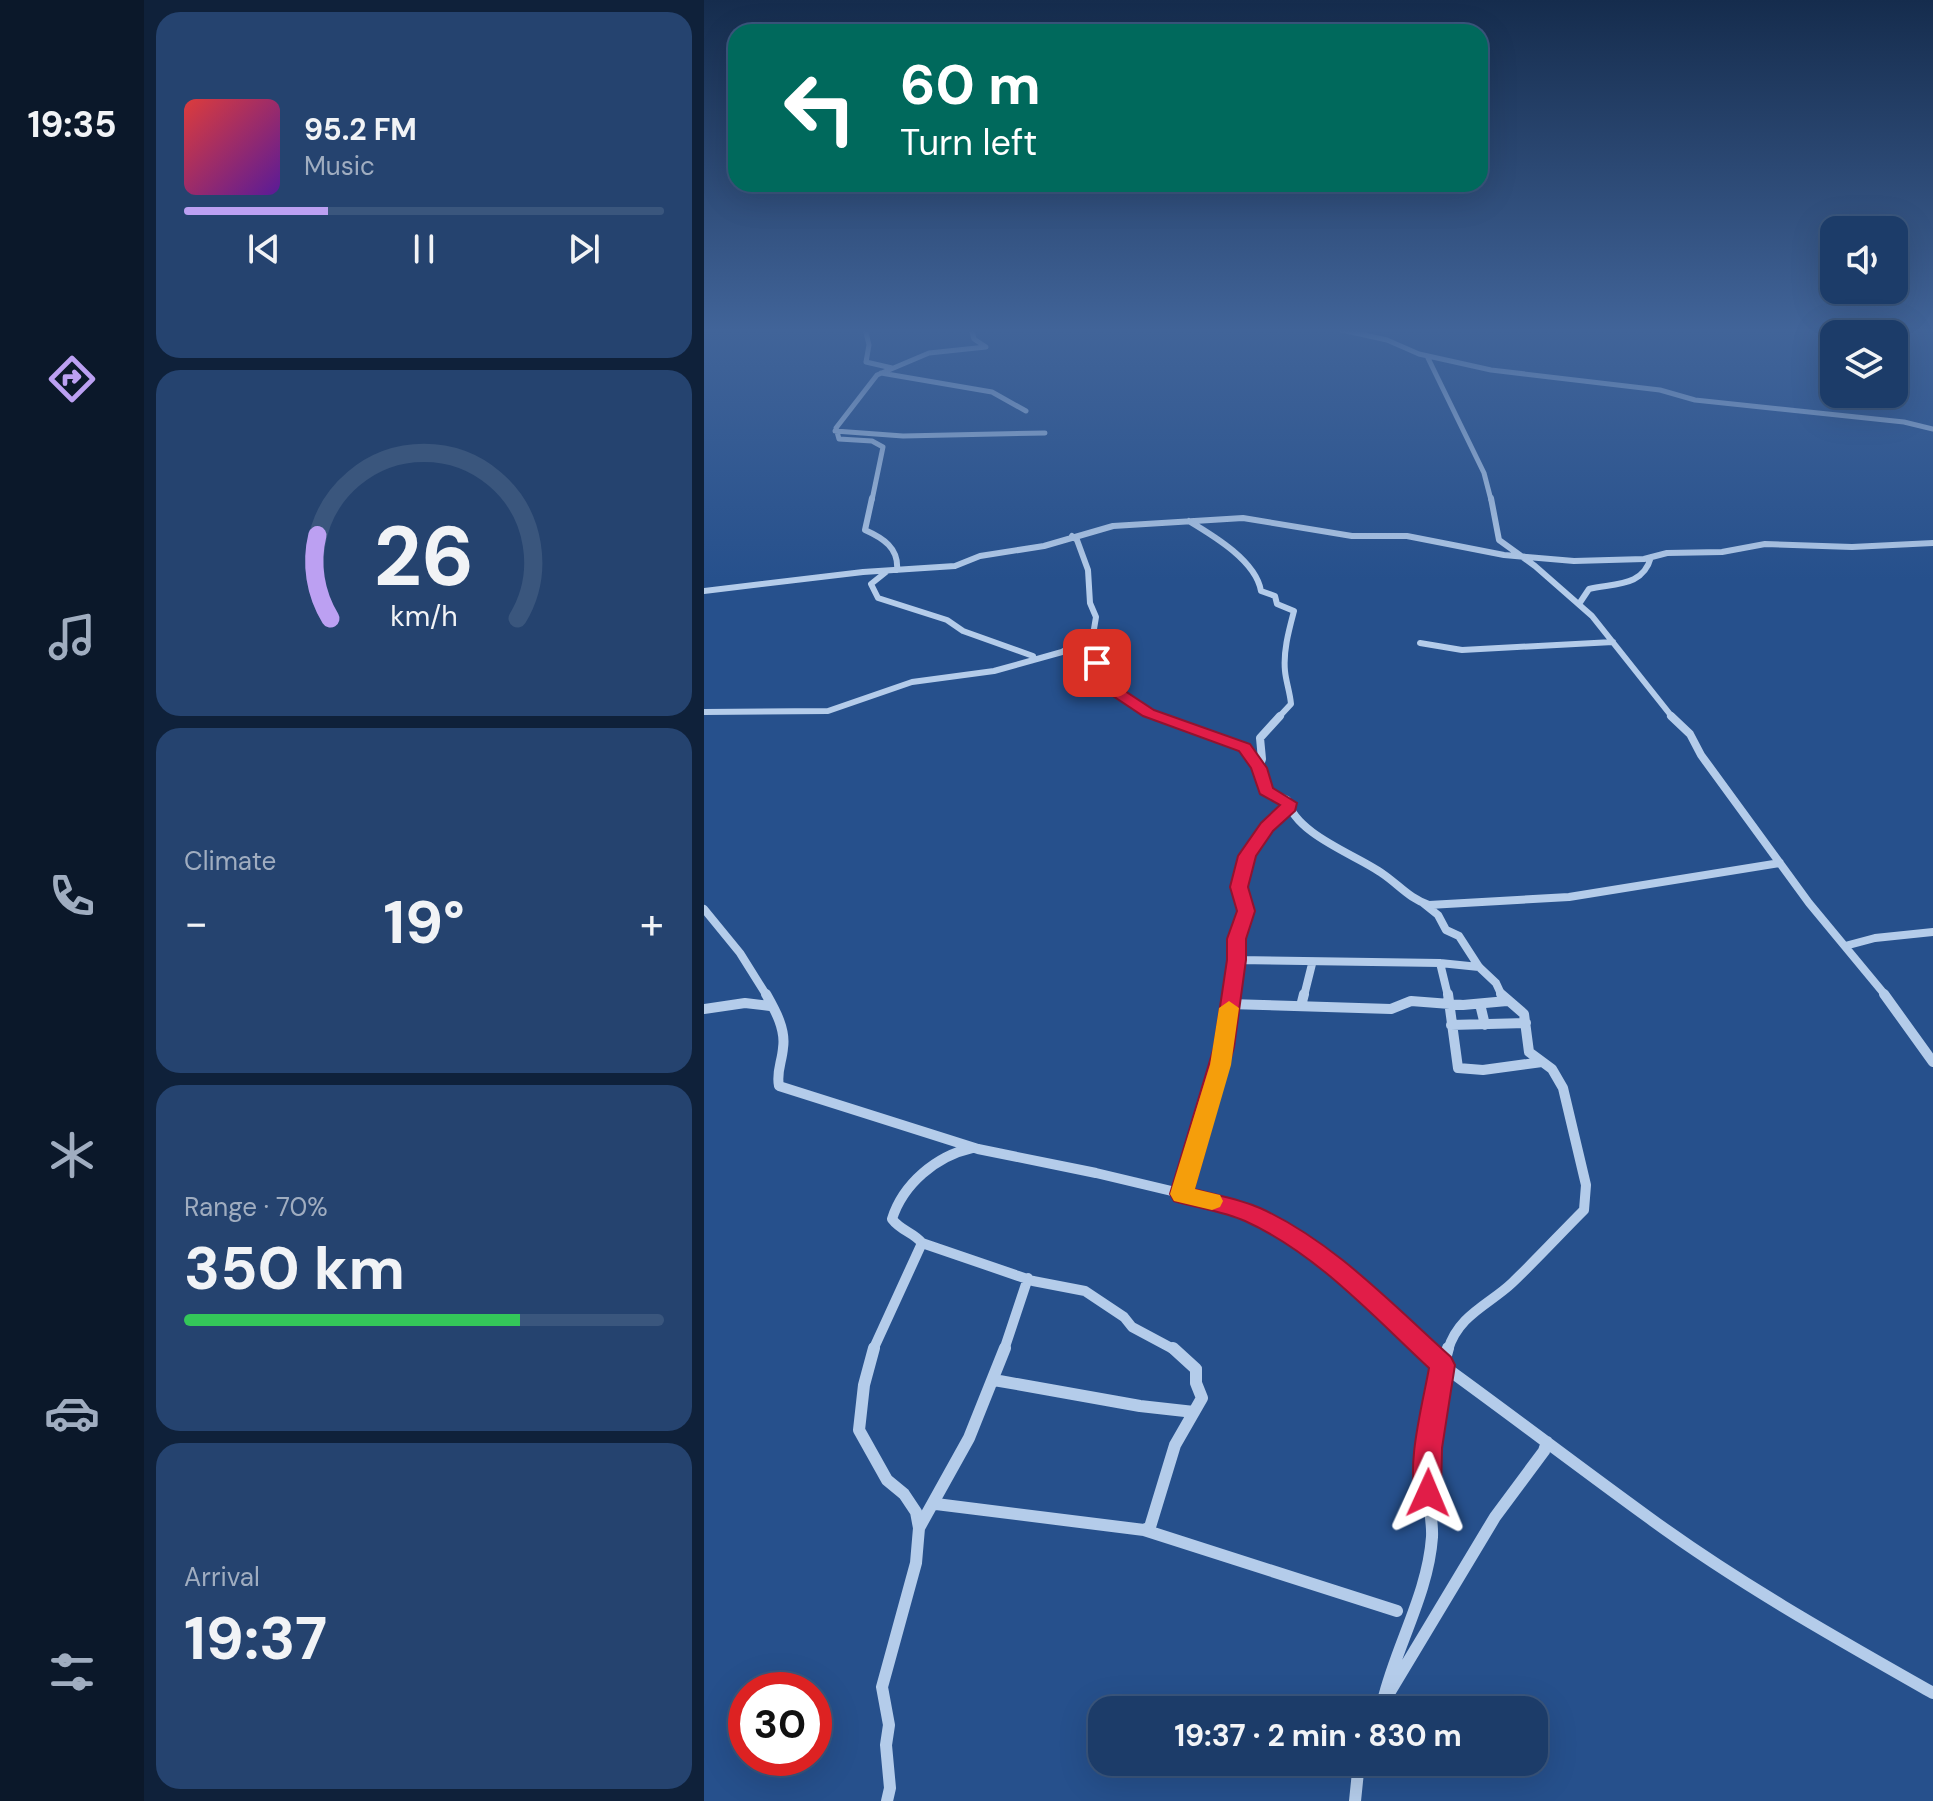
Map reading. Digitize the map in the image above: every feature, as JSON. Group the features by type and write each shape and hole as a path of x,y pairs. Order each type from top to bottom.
{"street":[{"path":"835,431 849,412"},
{"path":"1454,412 1472,457 1484,474 1496,535 1579,604 1613,642 1620,656 1662,708 1690,734 1701,755 1780,863 1880,988 1933,1062"},
{"path":"1816,412 1933,429"},
{"path":"835,431 903,436 1045,433"},
{"path":"835,431 839,439 872,441 883,447 865,530 880,535 898,555 897,570"},
{"path":"704,591 863,572 955,566 980,556 1037,547 1113,526 1189,521 1256,519 1352,536 1407,536 1520,556 1574,561 1722,552 1765,544 1852,547 1933,543"},
{"path":"1189,521 1225,541 1259,579 1261,591 1275,596 1277,604 1294,611 1286,645 1285,673 1291,690 1291,704 1260,738 1262,759 1259,768"},
{"path":"1072,536 1077,540 1088,570 1090,603 1096,617 1093,635 1098,644 1097,663 1110,689 1149,713 1244,748 1259,768 1266,791 1287,800 1289,808 1316,835 1382,873 1438,915 1446,930 1459,936 1507,1001 1520,1009 1526,1023 1529,1052 1558,1077 1570,1111 1586,1185 1584,1210 1509,1286 1478,1306 1450,1342 1442,1365 1427,1469 1432,1536 1422,1586 1383,1696"},
{"path":"1579,604 1589,589 1642,578 1649,570 1651,557"},
{"path":"886,572 871,584 878,598 947,620 963,631 1037,658"},
{"path":"704,712 828,711 912,682 994,671 1068,650 1093,635"},
{"path":"1420,643 1462,650 1613,642"},
{"path":"1182,1194 1220,1065 1237,960 1237,939 1246,911 1239,887 1247,856 1267,827 1289,808"},
{"path":"1423,903 1471,905 1569,897 1780,863"},
{"path":"704,909 739,951 778,1015 784,1042 776,1079 779,1086 978,1149 1182,1194 1251,1214 1299,1241 1363,1292 1442,1365 1700,1552 1821,1630 1933,1693"},
{"path":"1845,946 1875,938 1933,932"},
{"path":"1237,960 1312,964 1440,963 1479,967"},
{"path":"1440,963 1446,980 1455,1063 1461,1069 1543,1062"},
{"path":"1301,1006 1312,964"},
{"path":"1229,1004 1391,1009 1411,1001 1448,1005 1507,1001"},
{"path":"704,1009 754,1003 770,1006"},
{"path":"1480,1004 1485,1025"},
{"path":"1451,1025 1526,1023"},
{"path":"978,1149 968,1148 948,1156 898,1200 892,1219 895,1225 922,1243 977,1264 1085,1291 1124,1317 1132,1327 1147,1332 1184,1357 1196,1369 1196,1383 1201,1392 1200,1406 1179,1434 1150,1527 1144,1530"},
{"path":"919,1528 911,1502 887,1480 859,1430 870,1357 922,1243"},
{"path":"887,1801 890,1788 886,1745 889,1725 882,1687 916,1563 919,1528 936,1504 967,1443 994,1380 1028,1278"},
{"path":"994,1380 1140,1406 1194,1412"},
{"path":"1386,1696 1495,1517 1531,1471 1547,1442"},
{"path":"936,1504 1144,1530 1397,1611"},
{"path":"1355,1801 1358,1776"}],"slow traffic":[{"path":"1212,1201 1182,1194 1220,1065 1229,1008"}],"route":[{"path":"1097,663 1104,683 1110,689 1149,713 1244,748 1259,768 1266,791 1289,803 1289,808 1267,827 1247,856 1239,887 1246,911 1239,925 1224,1047 1182,1194 1222,1203 1251,1214 1299,1241 1363,1292 1442,1365 1429,1448 1428,1493"}]}
